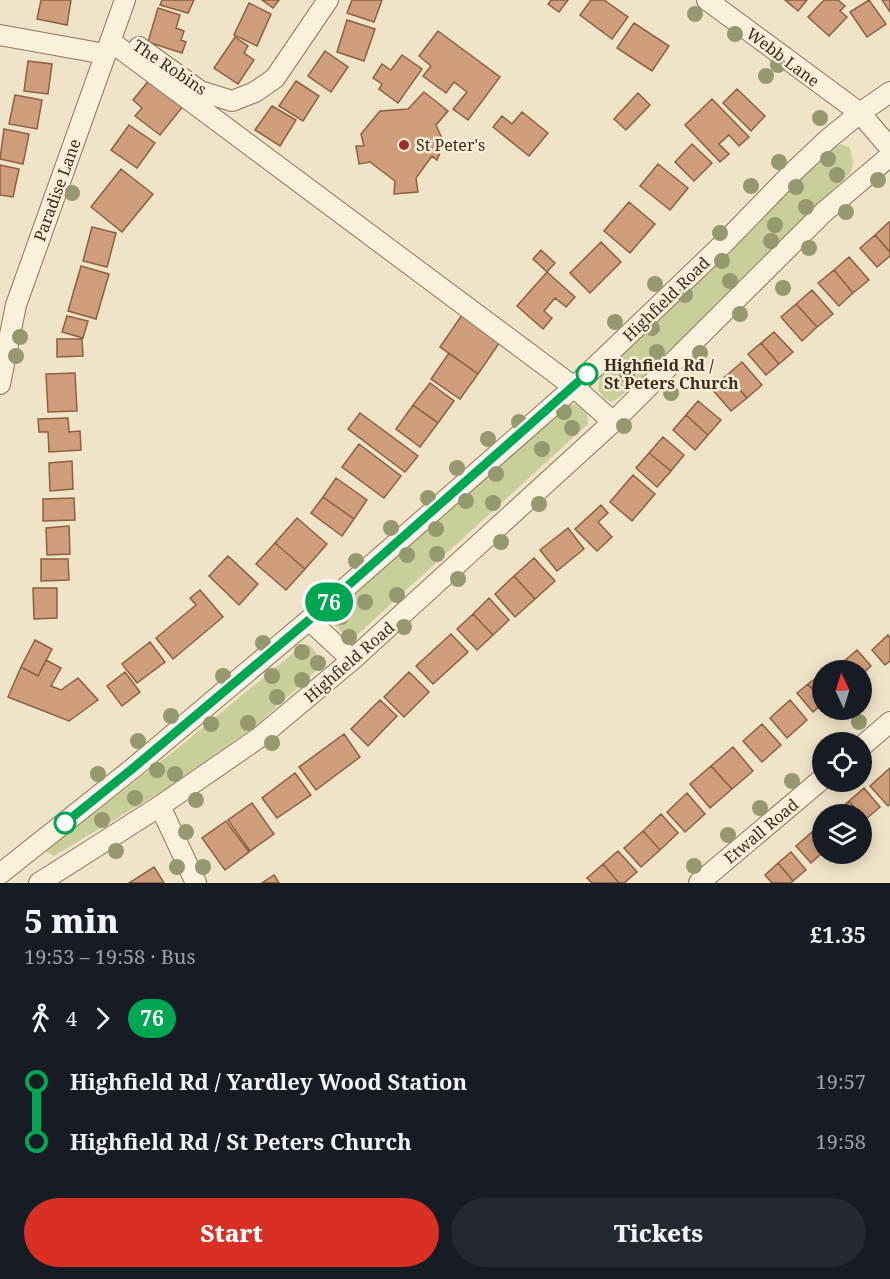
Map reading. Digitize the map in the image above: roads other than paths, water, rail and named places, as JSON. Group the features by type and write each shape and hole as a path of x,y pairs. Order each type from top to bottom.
{"street":[{"name":"Paradise Lane","path":"0,384 8,304 125,0"},
{"name":"Webb Lane","path":"707,0 860,113 890,148"},
{"name":"The Robins","path":"110,42 200,91 232,100 255,92 274,78 324,1"},
{"path":"0,35 110,42 574,387 613,422"},
{"name":"Highfield Road","path":"5,865 132,769 309,620 574,387 716,251 828,139 890,92"},
{"name":"Highfield Road","path":"39,883 160,806 260,738 352,660 613,422 824,212 890,156"},
{"path":"309,620 352,660"},
{"path":"872,738 890,722"},
{"name":"Etwall Road","path":"699,883 812,787"},
{"path":"160,806 196,883"}],"place":[{"name":"St Peter's","path":"404,145"},
{"name":"Highfield Rd / St Peters Church","path":"587,374"}]}
